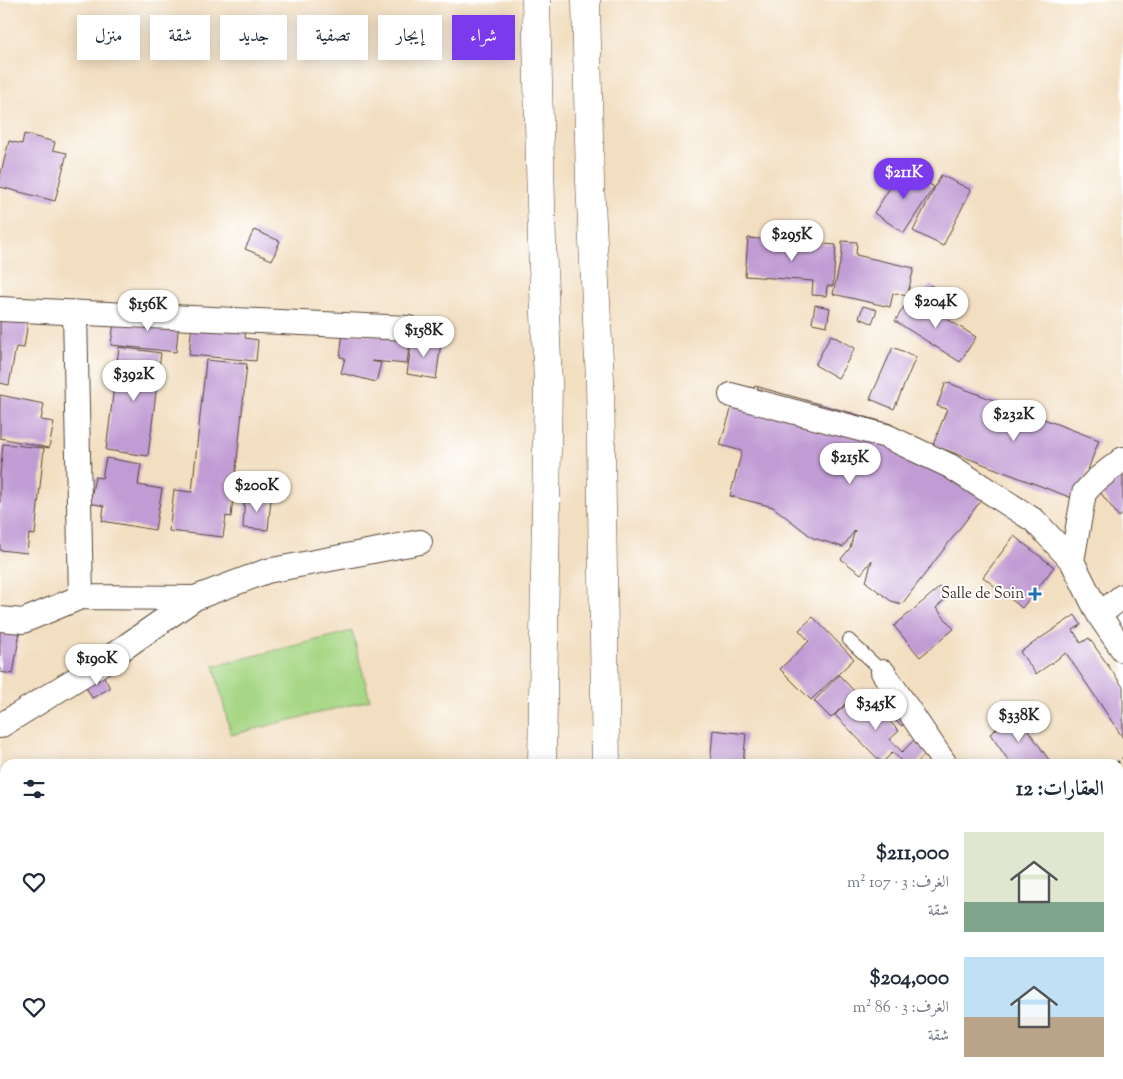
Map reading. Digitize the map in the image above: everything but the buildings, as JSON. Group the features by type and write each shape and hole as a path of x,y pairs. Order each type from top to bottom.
{"main road":[{"path":"536,0 542,244 548,383 542,759"},
{"path":"586,0 590,183 600,380 606,759"}],"street":[{"path":"0,309 408,328"},
{"path":"76,313 81,597"},
{"path":"731,395 886,436 950,466 1035,521 1072,561 1099,615 1123,650"},
{"path":"1072,561 1084,493 1094,481 1123,459"},
{"path":"0,726 102,664 196,598 267,571 420,542"},
{"path":"1099,615 1123,596"},
{"path":"0,619 22,621 81,597 196,598"},
{"path":"883,672 941,759"}],"lane":[{"path":"849,640 883,672"}],"green space":[{"path":"352,631 370,700 231,735 214,666"}],"place":[{"name":"Salle de Soin","path":"1035,594"}]}
